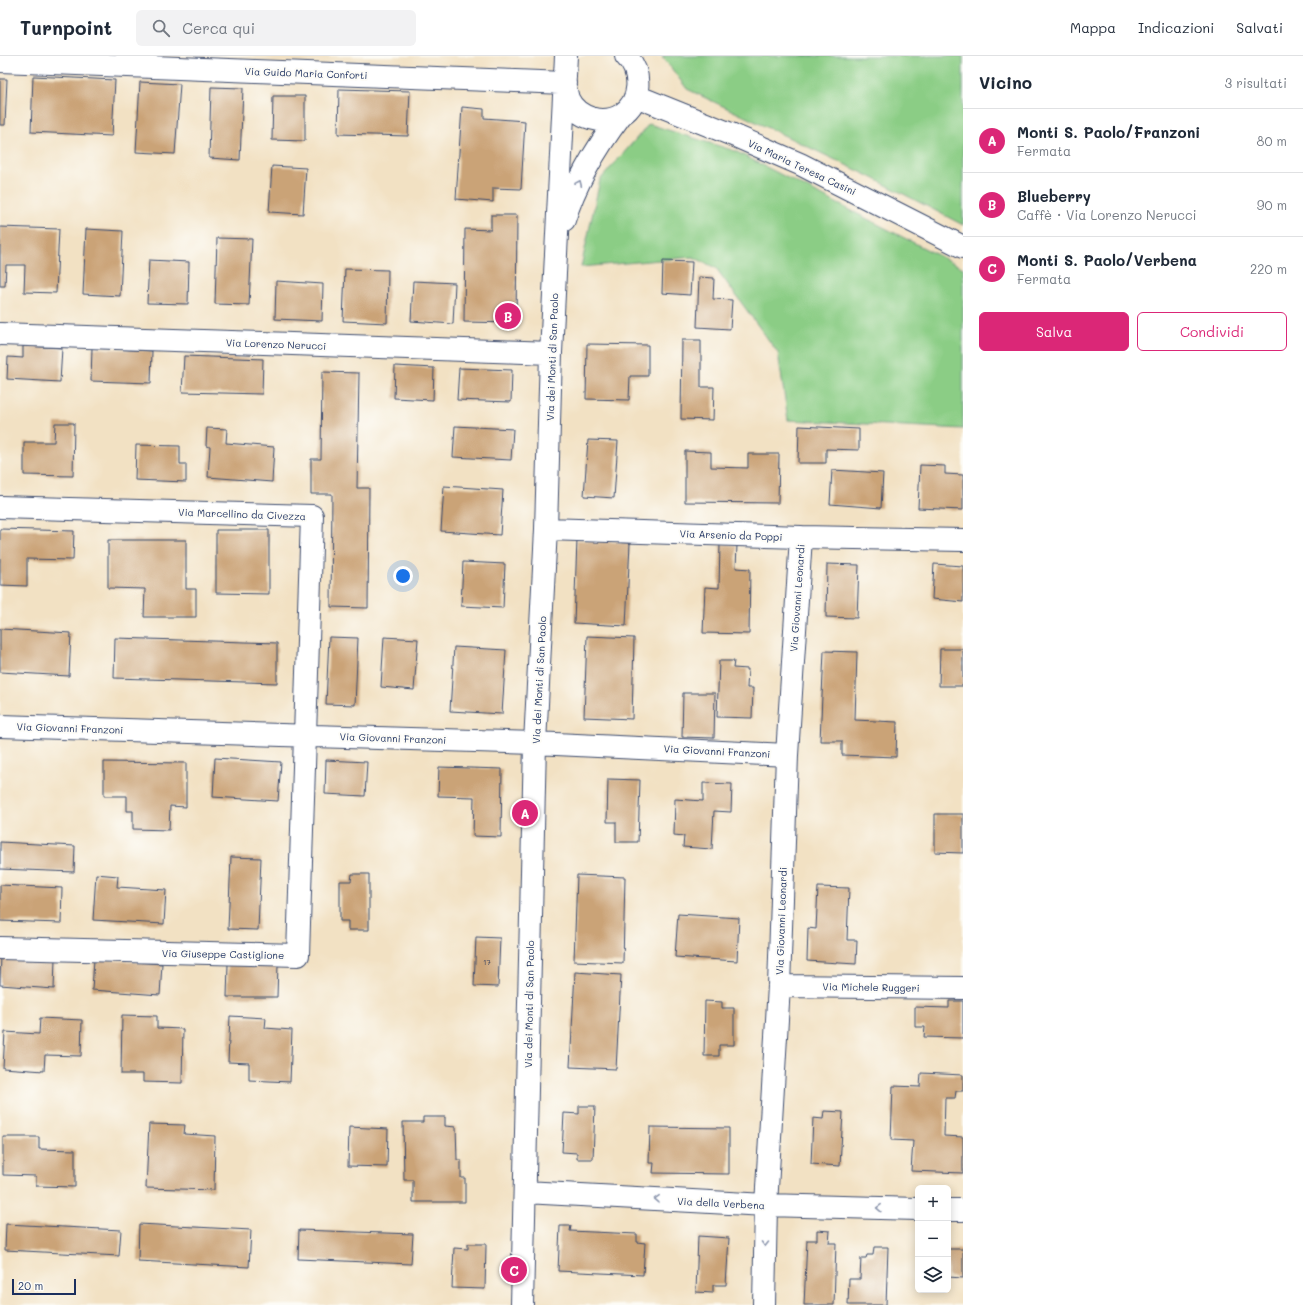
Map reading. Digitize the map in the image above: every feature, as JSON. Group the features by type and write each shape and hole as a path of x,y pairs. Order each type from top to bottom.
{"street":[{"path":"577,56 572,61 565,75 568,99 575,109 586,116 597,120 610,119 621,115"},
{"path":"557,246 569,204 584,171 604,137 621,115 630,107 636,96 638,84 637,72 632,62 626,56"},
{"name":"Via Guido Maria Conforti","path":"0,61 565,75"},
{"name":"Via dei Monti di San Paolo","path":"522,1305 535,743 546,529 551,353 565,75"},
{"name":"Via Maria Teresa Casini","path":"636,96 800,164 963,247"},
{"name":"Via Lorenzo Nerucci","path":"0,334 551,353"},
{"name":"Via Marcellino da Civezza","path":"0,507 312,516 305,735"},
{"name":"Via Arsenio da Poppi","path":"546,529 801,537 963,540"},
{"name":"Via Giovanni Leonardi","path":"764,1305 766,1205 779,986 787,755 801,537"},
{"name":"Via Giovanni Franzoni","path":"0,726 535,743 787,755"},
{"name":"Via Giuseppe Castiglione","path":"0,948 298,956 305,735"},
{"name":"Via Michele Ruggeri","path":"779,986 963,988"},
{"name":"Via della Verbena","path":"525,1192 766,1205 915,1209"},
{"path":"951,1210 963,1210"}],"green space":[{"path":"662,56 963,56 963,225 869,176 687,89"},
{"path":"649,124 735,151 963,268 963,429 788,420 778,353 716,268 693,257 581,267 600,180"}],"building":[{"path":"33,76 115,80 112,136 31,132"},
{"path":"0,79 7,79 5,125 0,125"},
{"path":"140,82 180,84 175,154 136,152"},
{"path":"211,87 243,88 240,160 209,158"},
{"path":"339,89 410,91 408,136 338,134"},
{"path":"273,96 305,96 305,141 272,140"},
{"path":"462,107 484,109 484,118 525,121 521,189 493,188 493,202 456,199"},
{"path":"272,166 306,168 303,214 269,212"},
{"path":"491,215 517,215 516,323 464,322 465,229 491,230"},
{"path":"0,227 59,229 56,293 24,292 25,265 6,265 5,286 0,286"},
{"path":"86,229 123,231 120,296 83,294"},
{"path":"217,238 252,239 249,305 215,304"},
{"path":"149,260 189,262 188,304 147,303"},
{"path":"663,261 692,262 690,295 662,293"},
{"path":"345,269 388,270 387,323 343,321"},
{"path":"699,277 714,278 713,299 732,300 730,329 697,327"},
{"path":"276,281 323,284 322,321 275,319"},
{"path":"413,281 455,283 453,324 411,321"},
{"path":"682,340 701,340 701,387 714,387 713,420 681,419"},
{"path":"587,344 648,345 648,376 630,376 629,400 586,399"},
{"path":"23,346 62,348 60,382 7,379 8,357 23,358"},
{"path":"92,348 152,351 151,383 91,381"},
{"path":"184,356 263,359 262,394 182,392"},
{"path":"395,366 434,368 433,400 394,398"},
{"path":"459,368 512,370 511,402 457,400"},
{"path":"322,372 359,373 357,488 369,488 368,608 331,607 332,494 311,494 311,459 321,459"},
{"path":"55,423 74,423 73,476 24,475 24,442 54,442"},
{"path":"455,426 513,429 511,460 453,457"},
{"path":"799,426 859,429 859,450 826,449 826,463 798,463"},
{"path":"207,428 227,429 226,443 274,447 272,482 208,477 210,447 206,446"},
{"path":"588,440 618,441 614,498 584,496"},
{"path":"136,445 180,446 180,464 186,464 186,482 135,480"},
{"path":"685,451 711,452 711,467 748,468 748,454 779,454 778,503 685,502"},
{"path":"920,465 945,466 945,474 963,475 963,510 918,508"},
{"path":"832,470 883,473 881,508 830,504"},
{"path":"444,486 503,490 500,535 441,531"},
{"path":"0,529 74,531 73,560 27,559 27,586 0,585"},
{"path":"216,530 269,530 269,594 216,593"},
{"path":"108,540 186,540 186,589 196,589 196,617 144,617 145,589 108,588"},
{"path":"577,540 630,543 626,626 574,623"},
{"path":"720,544 737,545 736,568 750,569 749,634 703,633 705,587 719,588"},
{"path":"463,562 505,564 503,608 461,606"},
{"path":"827,564 859,565 857,618 826,617"},
{"path":"934,564 963,566 963,602 932,599"},
{"path":"0,629 71,633 69,676 0,672"},
{"path":"587,636 634,638 632,719 584,717"},
{"path":"329,637 358,638 355,705 326,704"},
{"path":"384,637 418,639 414,690 381,687"},
{"path":"115,638 277,643 277,683 114,678"},
{"path":"454,647 506,650 502,714 450,711"},
{"path":"940,649 963,649 963,686 939,686"},
{"path":"824,651 857,652 855,720 897,722 896,757 842,755 842,741 820,741"},
{"path":"719,661 734,661 733,668 748,669 747,688 753,688 752,718 717,717"},
{"path":"683,693 715,693 714,738 682,737"},
{"path":"215,758 281,762 278,801 213,797"},
{"path":"326,760 367,762 365,796 325,794"},
{"path":"104,762 186,763 186,807 170,806 169,830 133,829 133,811 127,811 127,796 104,796"},
{"path":"439,767 502,769 501,837 473,836 474,797 438,796"},
{"path":"608,779 640,780 638,842 616,842 616,822 607,822"},
{"path":"703,783 732,784 731,812 714,811 712,849 683,847 684,836 674,835 675,799 703,801"},
{"path":"935,814 963,814 963,853 935,852"},
{"path":"0,842 75,846 74,872 0,869"},
{"path":"231,857 261,858 258,930 228,929"},
{"path":"96,874 118,876 117,887 166,890 164,924 93,920"},
{"path":"352,874 369,874 369,930 348,930 348,921 340,921 340,881 351,881"},
{"path":"577,875 625,877 623,963 574,961"},
{"path":"0,885 62,888 61,923 0,921"},
{"path":"818,887 849,888 847,940 857,940 856,964 807,961 808,928 816,929"},
{"path":"678,914 739,918 737,961 675,957"},
{"path":"476,937 500,938 498,987 474,986"},
{"path":"1,955 55,958 54,989 0,985"},
{"path":"94,959 162,964 160,995 92,990"},
{"path":"228,964 278,964 277,997 227,997"},
{"path":"575,972 621,975 616,1069 570,1067"},
{"path":"705,1001 722,1002 722,1008 734,1008 734,1045 719,1045 719,1056 704,1056"},
{"path":"949,1001 963,1001 963,1038 924,1037 925,1027 915,1027 915,1007 949,1008"},
{"path":"122,1015 157,1016 157,1028 183,1029 182,1083 143,1082 143,1074 121,1074"},
{"path":"230,1016 266,1018 265,1028 292,1030 290,1082 249,1080 249,1063 228,1062"},
{"path":"40,1018 82,1020 81,1056 45,1055 44,1071 3,1068 5,1032 39,1034"},
{"path":"921,1073 963,1075 963,1091 956,1091 955,1098 945,1098 944,1136 963,1137 963,1173 911,1171 913,1141 891,1140 893,1086 920,1087"},
{"path":"579,1106 595,1106 593,1159 577,1159 577,1153 562,1152 564,1113 579,1114"},
{"path":"824,1111 843,1112 840,1166 811,1164 813,1118 823,1119"},
{"path":"423,1117 445,1117 445,1126 456,1127 457,1160 461,1160 461,1178 465,1178 465,1202 413,1202 413,1180 404,1180 403,1122 423,1122"},
{"path":"149,1124 185,1125 184,1134 215,1136 214,1190 146,1188"},
{"path":"349,1127 388,1129 387,1167 348,1166"},
{"path":"650,1127 729,1128 729,1174 653,1173 654,1163 649,1163"},
{"path":"3,1137 39,1137 39,1149 75,1150 75,1187 36,1186 36,1176 3,1175"},
{"path":"6,1224 121,1230 119,1256 5,1250"},
{"path":"139,1224 251,1230 249,1267 138,1261"},
{"path":"560,1226 571,1226 570,1231 637,1234 637,1242 645,1243 643,1275 558,1271"},
{"path":"299,1230 413,1234 411,1264 298,1259"},
{"path":"817,1230 830,1231 829,1243 836,1243 834,1305 804,1305 807,1240 817,1240"},
{"path":"698,1236 729,1238 726,1285 713,1285 713,1293 696,1292"},
{"path":"468,1244 486,1244 485,1289 452,1288 454,1248 468,1249"},
{"path":"874,1247 888,1247 886,1305 848,1305 849,1279 860,1279 861,1258 866,1258 867,1255 873,1255"},
{"path":"951,1249 963,1249 963,1278 951,1277"}],"place":[{"name":"Blueberry","path":"508,316"},
{"name":"Monti S. Paolo/Franzoni","path":"525,813"},
{"name":"Monti S. Paolo/Verbena","path":"514,1270"}]}
